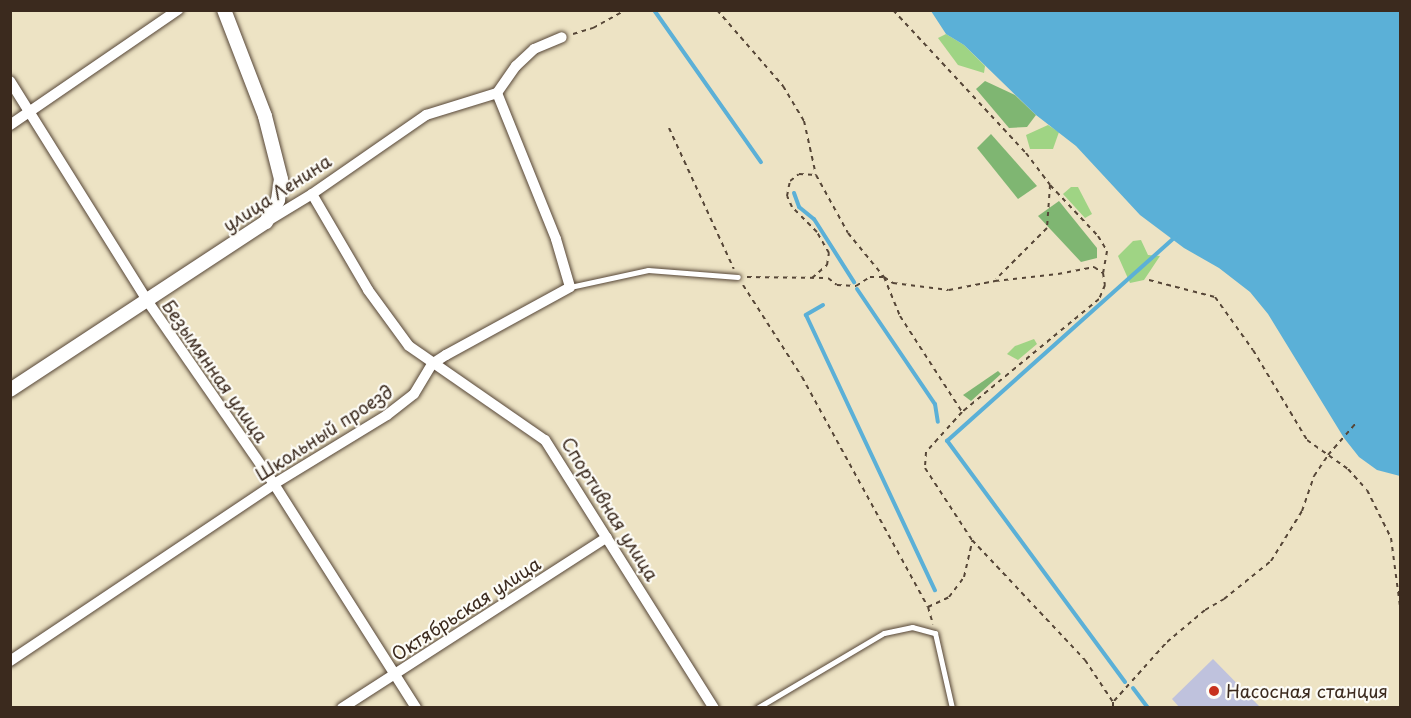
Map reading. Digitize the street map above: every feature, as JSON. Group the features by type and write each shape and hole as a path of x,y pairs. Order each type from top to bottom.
{"street":[{"path":"10,125 178,10"},
{"path":"224,10 265,116 281,179 278,200 266,222"},
{"path":"562,37 534,49 516,66 497,93 556,239 570,287"},
{"name":"Безымянная улица","path":"10,81 146,300 274,484 416,708"},
{"name":"улица Ленина","path":"10,390 266,222 312,195 426,115 497,93"},
{"name":"Спортивная улица","path":"312,195 372,297 409,346 545,440 714,708"},
{"name":"Школьный проезд","path":"10,661 274,484 387,416 414,394 432,364 570,287"},
{"name":"Октябрьская улица","path":"342,708 607,537"}],"lane":[{"name":"Школьный проезд","path":"570,287 648,270 738,277"},
{"path":"757,708 884,633 912,627 935,633 952,708"}],"path":[{"path":"562,37 593,28 625,10"},
{"path":"717,10 783,86 804,121 816,175 848,233 884,277 900,316 962,412"},
{"path":"893,10 1026,153 1050,185 1098,236 1107,252 1103,273 1105,285 1099,299 962,412 926,452 925,468 972,540 1085,660 1113,702 1113,708"},
{"path":"669,128 738,277 802,377 928,607 935,633"},
{"path":"811,278 827,266 829,253 817,232 792,207 787,196 790,181 799,174 816,175"},
{"path":"995,280 1022,257 1047,228 1050,185"},
{"path":"738,277 828,278 837,285 856,286 870,277 884,277 893,283 950,290 995,280 1058,274 1094,267 1103,273"},
{"path":"1149,280 1215,297 1253,350 1306,440 1348,469 1367,490 1391,538 1401,606"},
{"path":"1113,702 1167,642 1205,610 1224,599 1271,561 1302,511 1314,476 1328,455 1356,423"},
{"path":"928,607 949,597 964,577 972,540"}],"shaded area":[{"path":"1213,659 1260,707 1179,707 1172,699"}],"green space":[{"path":"946,34 964,45 985,66 984,73 958,65 938,38"},
{"path":"985,81 1015,95 1036,115 1027,127 1009,128 976,89"},
{"path":"1048,125 1059,132 1053,149 1030,149 1026,135"},
{"path":"991,134 1037,186 1018,199 977,148"},
{"path":"1071,187 1078,187 1092,214 1085,218 1063,194"},
{"path":"1059,201 1097,248 1097,258 1081,262 1038,216"},
{"path":"1141,240 1148,255 1160,256 1144,280 1130,283 1118,256 1133,241"},
{"path":"1034,339 1037,344 1018,360 1007,354 1015,346"},
{"path":"998,371 1001,374 971,401 963,395"}],"water":[{"path":"931,11 1400,11 1400,476 1377,470 1359,457 1344,438 1268,314 1250,292 1219,268 1184,248 1140,215 1076,146 1036,115 964,45 946,34"}],"waterway":[{"path":"654,10 761,162"},
{"path":"794,193 799,207 814,219 854,282"},
{"path":"1125,682 947,441 1175,237"},
{"path":"857,289 935,404 938,422"},
{"path":"823,305 806,315 935,590"},
{"path":"1133,688 1148,708"}],"place":[{"name":"Насосная станция","path":"1214,691"}]}
